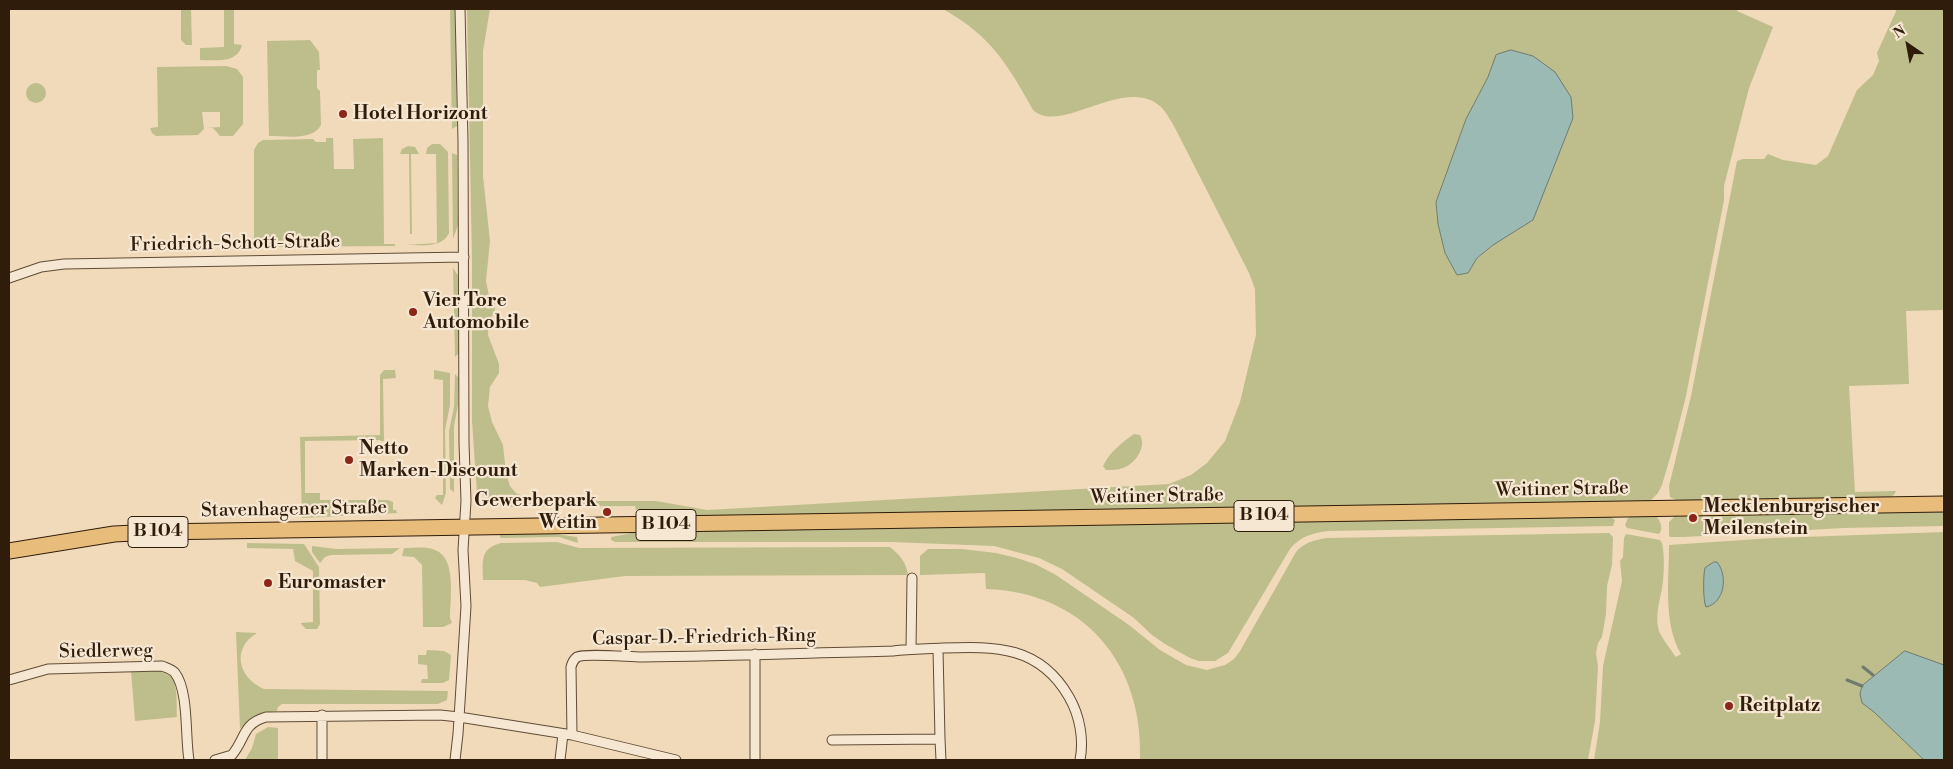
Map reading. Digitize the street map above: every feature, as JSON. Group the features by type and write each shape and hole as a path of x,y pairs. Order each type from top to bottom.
{"main road":[{"name":"Weitiner Straße","path":"491,528 1944,504"},
{"name":"Stavenhagener Straße","path":"9,551 114,534 154,532 491,528"}],"street":[{"path":"455,760 466,606 463,550 466,501 460,9"},
{"name":"Friedrich-Schott-Straße","path":"9,278 42,267 64,264 464,257"},
{"path":"912,578 912,649"},
{"name":"Caspar-D.-Friedrich-Ring","path":"567,734 571,667 573,661 578,657 586,655 628,657 997,648 1017,652 1035,661 1051,673 1064,687 1073,703 1082,739 1080,760"},
{"path":"938,649 941,760"},
{"path":"755,654 756,760"},
{"name":"Siedlerweg","path":"9,680 48,669 162,666 171,669 176,674 180,683 189,760"},
{"path":"322,715 322,760"},
{"path":"215,760 232,755 248,726 254,721 266,717 322,715 440,716 459,718 567,734 658,758 676,760"},
{"path":"560,760 567,734"},
{"path":"832,740 940,739"}],"green space":[{"path":"181,9 191,9 192,45 186,45 181,40"},
{"path":"224,9 234,9 234,44 242,45 236,55 231,58 225,60 200,60 200,48 224,47"},
{"path":"450,9 455,9 457,126 452,129"},
{"path":"467,9 490,9 483,51 483,176 490,241 486,281 489,296 495,303 495,310 489,322 488,335 499,364 499,373 490,387 488,406 492,422 503,445 506,473 510,486 516,493 534,501 656,501 707,510 1169,484 1191,475 1207,463 1225,441 1240,402 1256,335 1255,289 1249,273 1176,130 1161,107 1146,99 1130,97 1112,100 1060,116 1045,116 1033,110 1011,72 991,46 969,26 943,9 1737,9 1737,11 1773,27 1749,88 1724,186 1724,200 1686,396 1672,451 1662,485 1658,493 1649,502 685,518 636,510 635,506 503,507 493,504 481,493 477,493 472,421 472,259","holes":["1496,55 1493,245 1457,275 1445,253 1438,224 1436,202 1466,119 1488,77"]},
{"path":"1897,9 1944,9 1944,310 1906,311 1909,384 1849,386 1855,492 1896,491 1894,495 1887,498 1678,501 1670,497 1669,486 1691,396 1737,161 1743,159 1764,159 1768,154 1783,160 1816,165 1828,156 1857,90 1873,75 1879,61 1877,53"},
{"path":"310,40 319,52 320,70 317,70 317,88 320,91 321,125 317,130 305,136 269,136 267,41"},
{"path":"226,66 237,69 243,77 243,124 233,136 220,136 213,128 207,128 220,127 220,112 202,112 204,129 198,135 156,136 152,133 150,128 158,127 157,67"},
{"path":"36,83 43,86 46,93 43,100 36,103 29,100 26,93 29,86"},
{"path":"326,138 333,138 334,169 354,169 353,139 383,138 384,244 395,244 395,246 256,247 254,241 254,150 258,143 263,140 313,139 316,142 326,142"},
{"path":"432,144 440,144 448,152 449,233 446,238 436,244 405,245 437,243 436,154 426,154 427,148"},
{"path":"408,146 415,147 419,154 411,154 412,234 410,234 409,154 400,154 402,149"},
{"path":"452,153 457,155 458,225 453,239"},
{"path":"453,268 459,277 459,353 455,357"},
{"path":"384,370 395,370 396,378 383,379 384,441 305,441 305,493 320,493 320,500 388,500 393,502 393,510 396,510 397,513 302,518 300,437 380,435 380,375"},
{"path":"434,370 450,373 450,405 445,430 446,493 442,505 435,498 437,495 443,495 443,380 434,379"},
{"path":"455,374 459,378 458,405 454,426 454,492 450,489 449,431 454,407"},
{"path":"1134,434 1140,435 1142,445 1139,454 1132,463 1117,470 1106,470 1103,466 1112,452"},
{"path":"1944,511 1944,526 1843,528 1684,537 1670,537 1669,535 1669,522 1677,514"},
{"path":"1655,515 1661,524 1659,534 1627,528 1625,525 1628,518 1632,516"},
{"path":"1609,516 1615,520 1613,526 1329,531 1307,536 1290,549 1228,653 1215,661 1199,661 1190,658 1165,644 1134,618 1062,569 1039,558 994,546 891,542 615,542 611,540 611,537 637,532"},
{"path":"1944,532 1944,760 1594,760 1600,722 1603,666 1622,581 1620,561 1623,557 1626,534 1660,540 1662,543 1664,572 1657,620 1659,631 1676,657 1681,654 1675,642 1669,615 1669,545 1773,538"},
{"path":"548,533 577,537 578,543 559,537 500,537 500,534"},
{"path":"1609,533 1613,537 1612,565 1607,586 1606,614 1602,637 1598,643 1596,653 1598,666 1595,721 1588,760 1140,760 1139,725 1131,693 1119,664 1101,640 1079,619 1052,603 1021,593 986,589 985,573 920,575 920,556 928,549 962,549 996,553 1017,558 1035,564 1056,575 1129,625 1160,650 1186,665 1207,670 1225,665 1234,659 1296,552 1306,544 1314,541 1327,538"},
{"path":"557,542 579,548 890,547 902,559 908,575 625,576 540,587 537,583 525,580 483,580 484,557 486,552 494,546 501,543"},
{"path":"247,543 304,544 319,567 320,624 317,629 306,629 301,624 313,622 313,571 295,561 293,549 247,548"},
{"path":"312,546 336,549 400,548 392,554 331,555 325,557 320,563 312,552"},
{"path":"404,548 435,550 442,554 447,561 451,580 450,618 452,623 443,627 423,627 422,565 414,557 402,556"},
{"path":"236,632 257,633 243,647 241,662 248,678 264,689 448,691 447,700 438,704 282,704 278,707 277,711 256,716 240,729"},
{"path":"427,650 444,651 451,655 449,680 443,683 421,683 422,679 428,679 427,665 418,664 418,655 426,655"},
{"path":"163,670 168,673 175,684 177,717 135,721 131,671"},
{"path":"268,727 278,728 278,760 245,760 252,748 256,734"}],"water":[{"path":"1511,50 1533,56 1555,72 1571,97 1573,118 1533,220 1493,245 1477,258 1468,273 1457,275 1445,253 1438,224 1436,202 1466,119 1488,77 1496,55"},
{"path":"1717,562 1723,574 1723,588 1717,600 1706,607 1704,571 1705,568"},
{"path":"1905,651 1944,665 1944,760 1924,760 1862,703 1860,694 1862,686"}],"waterway":[{"path":"1863,667 1873,675"},
{"path":"1847,680 1862,686"}],"place":[{"name":"Hotel Horizont","path":"343,114"},
{"name":"Vier Tore Automobile","path":"413,312"},
{"name":"Netto Marken-Discount","path":"349,460"},
{"name":"Gewerbepark Weitin","path":"607,512"},
{"name":"Mecklenburgischer Meilenstein","path":"1693,518"},
{"name":"Euromaster","path":"268,583"},
{"name":"Reitplatz","path":"1729,706"}]}
